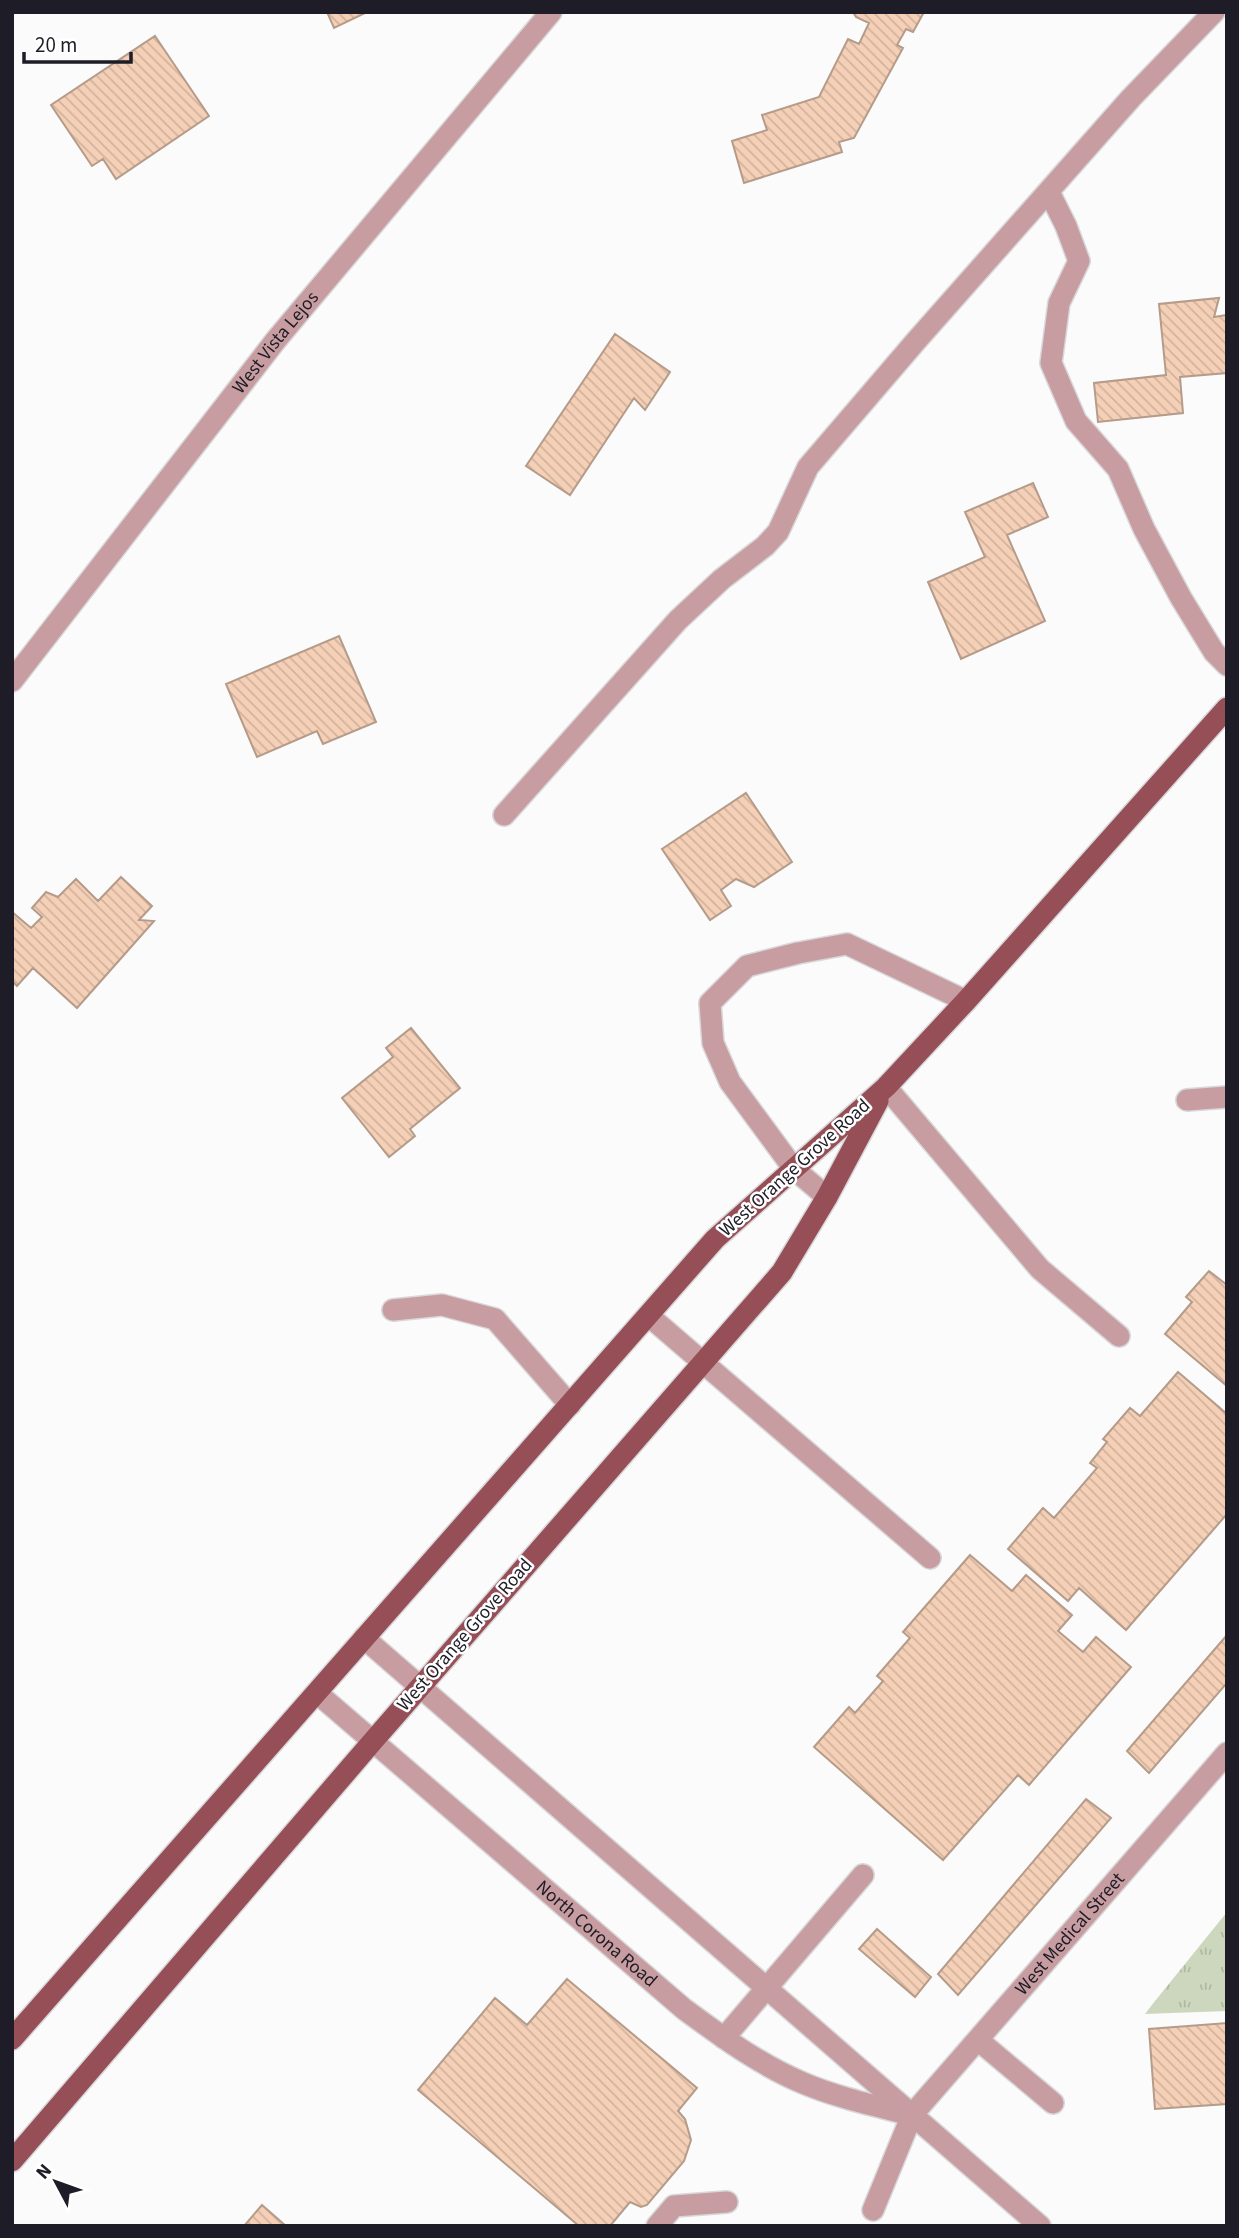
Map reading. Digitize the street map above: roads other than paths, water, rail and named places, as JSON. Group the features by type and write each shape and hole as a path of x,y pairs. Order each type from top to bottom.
{"main road":[{"name":"West Orange Grove Road","path":"12,2039 715,1239 886,1087 1227,708"},
{"name":"West Orange Grove Road","path":"12,2161 420,1686 782,1272 827,1197 886,1087"}],"street":[{"name":"West Vista Lejos","path":"12,681 276,340 551,12"},
{"path":"504,815 678,620 778,532 808,467 1131,98 1214,12"},
{"path":"1049,192 1079,261 1059,303 1051,363 1076,421 1118,469 1144,529 1181,598 1214,652 1227,665"},
{"path":"827,1197 794,1169 730,1082 713,1043 710,1003 747,966 847,944 966,1001"},
{"path":"886,1087 1040,1269 1119,1336"},
{"path":"1187,1100 1227,1097"},
{"path":"393,1310 442,1305 495,1318 570,1405"},
{"path":"649,1316 930,1558"},
{"name":"North Corona Road","path":"364,1638 1040,2226"},
{"name":"North Corona Road","path":"317,1693 684,2009 724,2038 803,2083 912,2115"},
{"name":"West Medical Street","path":"873,2210 912,2115 1227,1753"},
{"path":"724,2038 863,1875"},
{"path":"978,2040 1053,2103"},
{"path":"657,2226 674,2206 727,2202"}]}
